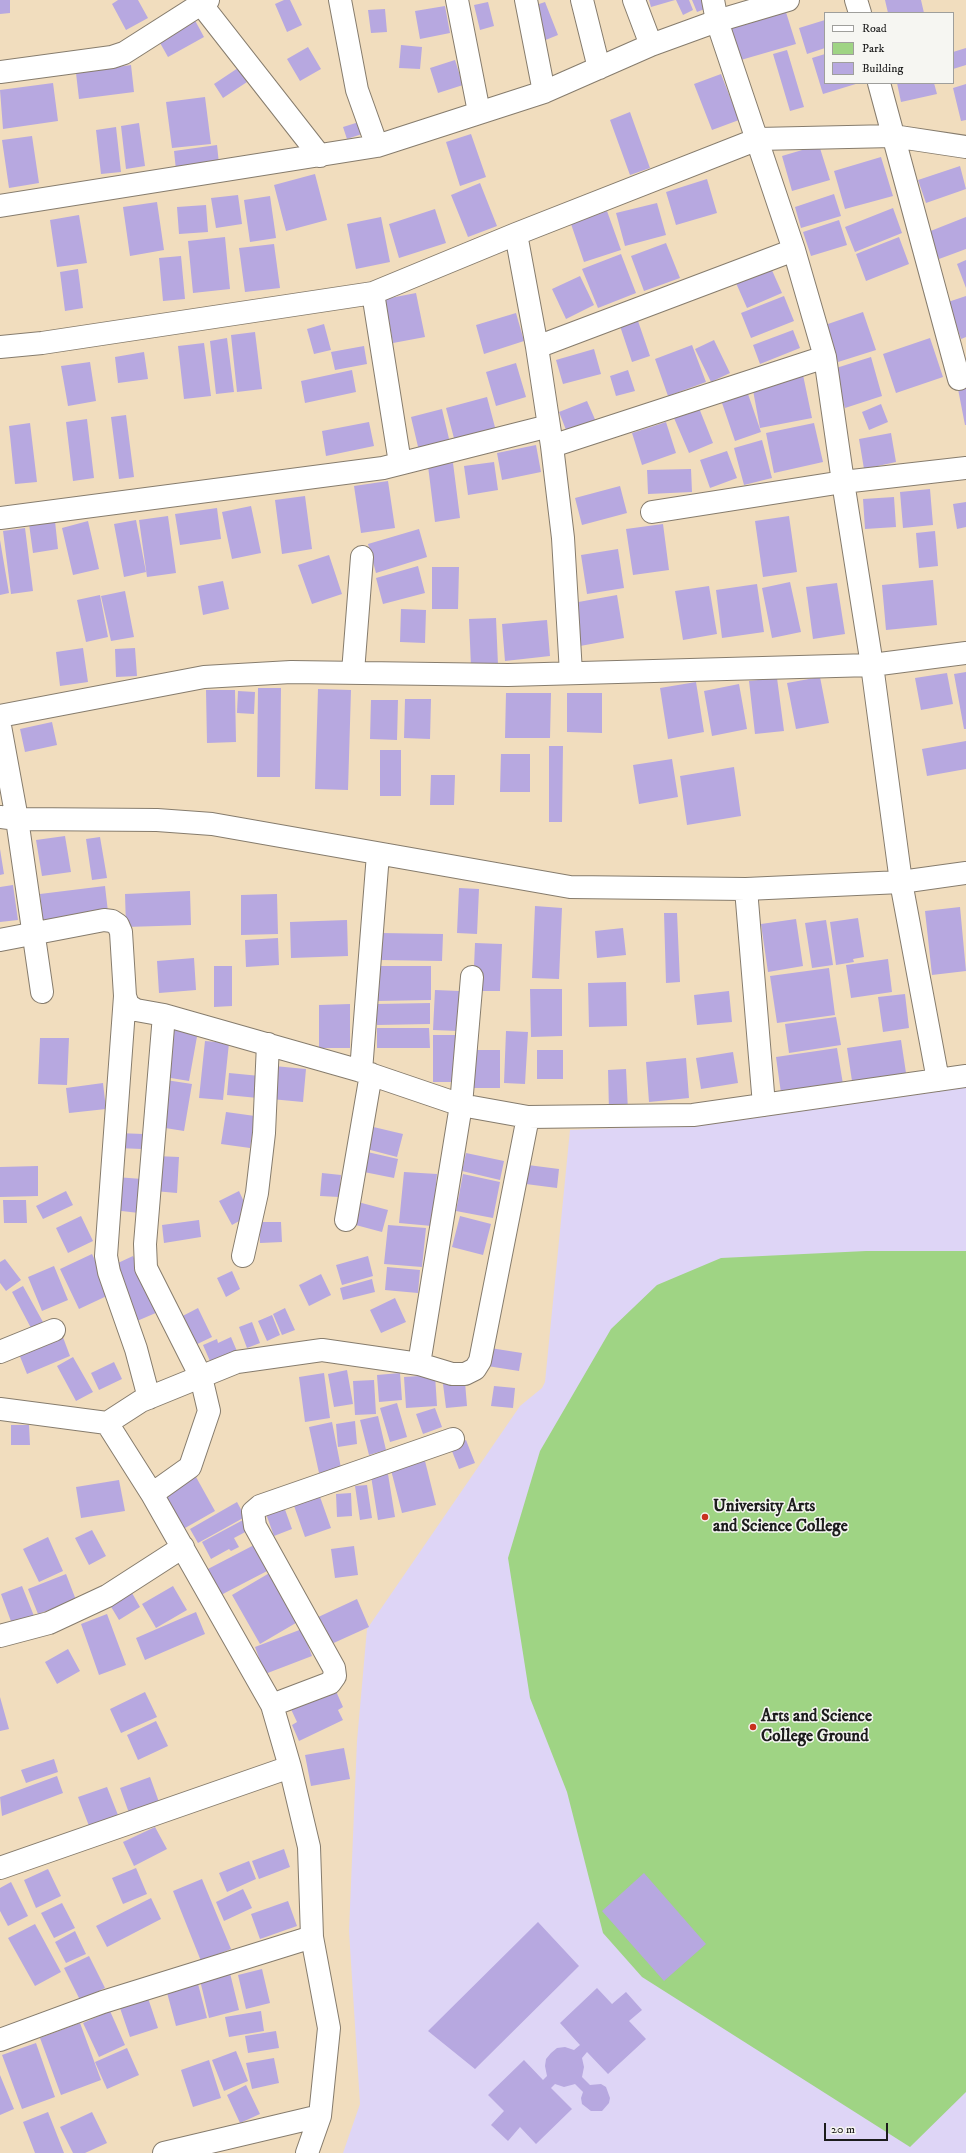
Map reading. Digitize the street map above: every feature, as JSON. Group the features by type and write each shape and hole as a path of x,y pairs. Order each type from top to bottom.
{"street":[{"path":"340,0 357,90 377,146"},
{"path":"457,0 479,112"},
{"path":"526,0 544,92"},
{"path":"582,0 599,68"},
{"path":"634,0 651,44"},
{"path":"713,0 717,21 758,139 794,250 825,357 842,482 872,665 901,882 938,1080"},
{"path":"0,206 377,146 544,92 651,44 717,21 788,0"},
{"path":"856,0 860,12"},
{"path":"0,72 118,55 202,1 320,156"},
{"path":"879,84 959,379"},
{"path":"0,347 42,343 373,293 516,234 758,139 893,136 966,147"},
{"path":"516,234 537,347 563,538 571,673"},
{"path":"537,347 794,250"},
{"path":"373,293 400,463"},
{"path":"0,518 383,468 400,463 550,436 825,357"},
{"path":"652,512 842,482 966,468"},
{"path":"353,672 362,557"},
{"path":"0,716 204,677 291,672 508,675 872,665 966,653"},
{"path":"0,726 8,818 33,933 42,992"},
{"path":"8,818 157,820 212,824 570,887 746,888 901,882 966,873"},
{"path":"346,1220 366,1073 378,854"},
{"path":"746,888 764,1105"},
{"path":"0,940 104,920 112,921 118,925 121,932 125,996 106,1256 109,1272 136,1349 148,1398"},
{"path":"419,1364 461,1105 472,977"},
{"path":"125,996 128,1006 136,1010 164,1015 268,1044 366,1073 461,1105 528,1117 693,1115 966,1076"},
{"path":"152,1494 190,1467 208,1411 201,1377 146,1268 145,1244 164,1015"},
{"path":"243,1256 257,1193 264,1133 268,1044"},
{"path":"0,1409 107,1423 148,1398 237,1362 322,1350 419,1364 452,1374 465,1374 475,1369 480,1361 528,1117"},
{"path":"0,1352 54,1330"},
{"path":"107,1423 152,1494 272,1705 290,1767 309,1847 312,1937 329,2028 320,2116 308,2153"},
{"path":"272,1705 330,1683 335,1676 334,1668 255,1526 254,1512 260,1506 453,1438"},
{"path":"0,1636 49,1623 107,1596 182,1547"},
{"path":"0,1868 290,1767"},
{"path":"0,2040 103,2002 312,1937"},
{"path":"164,2153 320,2116"}],"shaded area":[{"name":"University Arts and Science College","path":"966,1085 966,2153 343,2153 360,2104 349,1931 357,1741 367,1629 520,1406 542,1388 545,1382 570,1130 672,1126"}],"green space":[{"name":"Arts and Science College Ground","path":"866,1251 966,1251 966,2092 910,2147 642,1977 603,1933 567,1792 530,1698 508,1558 540,1451 611,1329 657,1285 721,1258"}],"building":[{"path":"0,0 10,0 10,13 0,14"},
{"path":"118,0 138,0 148,18 126,30 112,4"},
{"path":"284,0 290,0 302,25 287,32 275,4"},
{"path":"649,0 675,0 651,7"},
{"path":"676,0 689,0 693,10 683,15"},
{"path":"692,0 707,0 710,7 697,12"},
{"path":"885,0 921,0 924,12 888,12"},
{"path":"488,2 494,26 480,30 474,5"},
{"path":"545,2 558,35 543,41 530,7"},
{"path":"445,6 450,33 420,39 415,11"},
{"path":"385,9 387,32 371,33 368,10"},
{"path":"785,9 796,44 734,62 724,28"},
{"path":"191,13 204,37 168,57 155,34"},
{"path":"824,20 824,48 807,54 799,28"},
{"path":"401,45 422,47 420,69 399,68"},
{"path":"308,47 321,69 300,81 287,59"},
{"path":"966,48 966,65 954,69 954,52"},
{"path":"787,50 804,107 790,111 773,54"},
{"path":"824,54 824,84 856,84 823,94 812,58"},
{"path":"455,60 463,85 438,93 430,68"},
{"path":"131,65 134,92 79,99 76,73"},
{"path":"238,68 247,82 223,98 214,84"},
{"path":"721,74 739,120 712,130 694,84"},
{"path":"53,83 58,121 3,129 0,90"},
{"path":"897,84 934,84 937,94 901,102"},
{"path":"966,84 966,120 961,121 953,88"},
{"path":"205,97 211,144 172,148 166,102"},
{"path":"630,112 650,168 630,175 610,120"},
{"path":"359,122 362,134 347,139 343,127"},
{"path":"139,123 145,166 126,169 121,126"},
{"path":"116,127 121,172 101,174 96,130"},
{"path":"471,134 486,177 460,186 446,142"},
{"path":"32,136 39,183 9,188 2,140"},
{"path":"217,145 219,164 176,170 174,151"},
{"path":"819,145 830,180 792,191 782,156"},
{"path":"881,157 893,196 845,209 834,171"},
{"path":"960,166 966,189 926,203 918,180"},
{"path":"315,174 327,220 286,231 274,185"},
{"path":"707,179 717,213 676,225 666,192"},
{"path":"480,183 497,226 468,237 451,195"},
{"path":"834,194 841,216 801,228 795,207"},
{"path":"238,195 242,224 216,228 211,198"},
{"path":"270,196 276,238 250,242 244,200"},
{"path":"157,202 164,250 130,256 123,207"},
{"path":"657,203 666,235 625,246 616,213"},
{"path":"206,205 208,232 179,234 177,207"},
{"path":"893,208 902,233 855,252 845,227"},
{"path":"435,209 446,243 399,258 389,224"},
{"path":"607,211 621,250 584,262 571,224"},
{"path":"79,215 87,263 57,267 50,220"},
{"path":"381,217 390,262 356,269 347,224"},
{"path":"966,217 966,249 939,259 928,232"},
{"path":"839,220 847,245 811,256 803,232"},
{"path":"225,237 230,289 193,293 188,241"},
{"path":"899,237 909,264 866,281 856,254"},
{"path":"666,243 680,278 644,291 631,256"},
{"path":"274,244 280,288 245,292 239,248"},
{"path":"621,254 636,293 598,308 582,269"},
{"path":"181,256 185,299 163,301 159,258"},
{"path":"966,260 966,288 957,264"},
{"path":"771,268 782,293 747,308 736,283"},
{"path":"78,269 83,308 65,311 60,272"},
{"path":"580,276 594,305 566,319 552,289"},
{"path":"416,293 425,337 393,343 385,299"},
{"path":"784,296 794,321 751,338 741,313"},
{"path":"966,296 966,337 961,339 948,302"},
{"path":"863,312 876,350 838,362 825,325"},
{"path":"516,313 524,341 484,354 476,325"},
{"path":"638,321 650,356 632,362 620,326"},
{"path":"324,324 331,350 314,354 307,329"},
{"path":"793,330 800,348 760,364 753,345"},
{"path":"255,332 262,389 237,392 231,335"},
{"path":"227,338 234,392 216,394 210,341"},
{"path":"930,338 943,377 896,393 883,354"},
{"path":"714,340 730,373 711,382 695,349"},
{"path":"204,343 211,396 184,399 178,346"},
{"path":"692,345 706,382 668,396 655,359"},
{"path":"364,346 367,364 335,370 331,352"},
{"path":"594,349 601,374 563,384 556,360"},
{"path":"144,352 148,379 118,383 115,357"},
{"path":"871,357 882,396 845,408 833,369"},
{"path":"90,362 96,401 68,406 61,366"},
{"path":"516,363 526,397 496,406 486,372"},
{"path":"352,370 356,392 305,403 301,381"},
{"path":"628,370 635,391 616,396 610,376"},
{"path":"803,375 812,418 760,428 752,385"},
{"path":"966,387 966,425 965,425 958,389"},
{"path":"748,394 761,432 735,441 722,403"},
{"path":"487,397 496,431 455,442 446,408"},
{"path":"587,401 597,424 568,435 559,412"},
{"path":"881,404 888,422 869,430 862,412"},
{"path":"699,408 713,443 689,453 674,418"},
{"path":"442,409 450,443 419,451 411,417"},
{"path":"126,415 134,477 119,479 111,417"},
{"path":"87,419 94,478 73,481 66,422"},
{"path":"369,422 374,446 326,456 322,431"},
{"path":"666,422 676,453 642,465 632,433"},
{"path":"30,423 37,482 15,484 9,426"},
{"path":"814,423 823,462 774,473 766,433"},
{"path":"891,433 896,462 864,469 859,439"},
{"path":"762,440 772,478 744,485 734,448"},
{"path":"536,445 541,472 502,480 497,453"},
{"path":"727,451 737,478 710,488 700,460"},
{"path":"494,462 498,490 468,495 464,466"},
{"path":"453,463 460,518 435,522 428,466"},
{"path":"691,469 692,492 648,494 647,470"},
{"path":"388,481 395,528 361,533 354,486"},
{"path":"620,486 627,513 582,525 575,498"},
{"path":"930,489 933,525 903,528 900,492"},
{"path":"305,496 312,549 282,554 275,500"},
{"path":"894,497 896,527 865,529 863,499"},
{"path":"966,502 966,527 957,529 953,504"},
{"path":"251,506 261,553 232,559 222,512"},
{"path":"217,508 221,539 180,545 175,514"},
{"path":"168,516 176,573 147,577 139,520"},
{"path":"789,516 797,572 763,577 755,521"},
{"path":"136,520 146,572 124,577 114,524"},
{"path":"55,521 58,549 33,553 29,524"},
{"path":"88,521 99,569 73,575 62,528"},
{"path":"663,524 669,570 633,575 626,529"},
{"path":"25,528 33,591 11,594 3,531"},
{"path":"419,529 427,557 376,573 368,544"},
{"path":"935,531 938,566 919,568 916,533"},
{"path":"0,540 9,593 0,595"},
{"path":"618,549 624,588 587,594 581,555"},
{"path":"329,555 342,594 312,604 298,565"},
{"path":"418,566 425,593 383,604 376,578"},
{"path":"432,567 459,567 458,609 432,609"},
{"path":"933,580 937,625 886,630 882,585"},
{"path":"223,581 229,609 203,615 198,586"},
{"path":"790,582 801,632 772,638 762,588"},
{"path":"837,583 845,634 813,639 806,587"},
{"path":"757,584 764,632 722,638 716,590"},
{"path":"709,586 717,634 683,640 675,591"},
{"path":"125,591 134,637 111,641 101,596"},
{"path":"100,595 108,637 86,642 77,600"},
{"path":"617,595 624,638 580,646 573,603"},
{"path":"401,609 426,610 425,643 400,642"},
{"path":"496,618 498,665 471,667 469,619"},
{"path":"547,620 550,656 505,661 502,624"},
{"path":"83,648 88,682 60,686 56,652"},
{"path":"135,648 137,676 116,677 115,649"},
{"path":"966,672 966,729 964,729 954,674"},
{"path":"947,673 953,704 921,710 915,678"},
{"path":"820,677 829,723 796,729 787,683"},
{"path":"777,678 784,731 755,734 749,681"},
{"path":"696,682 704,732 668,739 660,688"},
{"path":"739,684 747,729 712,736 704,691"},
{"path":"258,688 281,688 280,777 257,777"},
{"path":"318,689 351,690 348,790 315,789"},
{"path":"206,690 235,690 236,742 207,743"},
{"path":"238,691 255,692 254,714 237,713"},
{"path":"506,693 551,693 550,738 505,738"},
{"path":"567,693 602,693 602,733 567,732"},
{"path":"405,699 431,699 430,739 404,738"},
{"path":"371,700 398,700 397,740 370,739"},
{"path":"52,722 57,745 25,752 20,729"},
{"path":"966,741 966,769 927,776 922,749"},
{"path":"549,746 563,746 562,822 549,822"},
{"path":"380,750 401,750 401,796 380,796"},
{"path":"501,754 530,754 530,792 500,792"},
{"path":"672,759 678,797 639,804 633,765"},
{"path":"734,767 741,816 687,825 680,776"},
{"path":"431,775 455,775 454,805 430,805"},
{"path":"65,836 71,872 42,876 36,840"},
{"path":"100,837 107,878 92,880 86,839"},
{"path":"0,849 4,874 0,875"},
{"path":"13,885 18,920 0,922 0,887"},
{"path":"105,886 108,912 43,920 40,894"},
{"path":"459,888 479,889 477,934 457,933"},
{"path":"190,891 191,925 126,927 125,894"},
{"path":"277,894 278,934 241,935 241,895"},
{"path":"535,906 562,908 559,979 532,978"},
{"path":"960,907 966,971 932,975 925,911"},
{"path":"664,913 677,913 680,982 666,983"},
{"path":"858,918 864,957 853,959 854,962 836,965 830,922"},
{"path":"796,919 803,966 768,972 761,924"},
{"path":"347,920 348,956 291,958 290,922"},
{"path":"826,920 833,965 812,968 805,923"},
{"path":"623,928 626,955 597,958 595,931"},
{"path":"381,933 443,934 442,961 380,960"},
{"path":"278,938 279,965 246,967 245,940"},
{"path":"475,943 502,944 500,991 473,991"},
{"path":"194,958 196,990 159,993 157,961"},
{"path":"888,959 892,992 851,998 846,965"},
{"path":"214,966 232,966 232,1006 214,1007"},
{"path":"376,966 431,966 431,1000 377,1001"},
{"path":"829,968 835,1015 777,1023 770,976"},
{"path":"626,982 627,1026 589,1027 588,983"},
{"path":"530,989 562,989 562,1036 531,1037"},
{"path":"435,990 459,991 458,1031 433,1030"},
{"path":"729,991 732,1022 697,1025 694,995"},
{"path":"905,994 909,1028 883,1032 878,997"},
{"path":"430,1003 430,1024 377,1025 377,1004"},
{"path":"350,1004 350,1048 319,1048 319,1005"},
{"path":"836,1017 841,1045 789,1053 785,1024"},
{"path":"173,1026 198,1031 189,1081 165,1077"},
{"path":"377,1028 429,1028 430,1048 377,1048"},
{"path":"506,1031 528,1032 525,1084 504,1083"},
{"path":"433,1035 457,1035 457,1082 433,1082"},
{"path":"40,1038 69,1038 67,1085 38,1084"},
{"path":"901,1040 906,1073 852,1081 847,1048"},
{"path":"205,1041 229,1043 223,1100 199,1098"},
{"path":"837,1048 843,1084 781,1093 776,1057"},
{"path":"474,1050 500,1050 500,1088 473,1088"},
{"path":"537,1050 563,1050 563,1079 537,1079"},
{"path":"733,1052 738,1083 701,1089 696,1058"},
{"path":"686,1058 689,1098 649,1102 646,1062"},
{"path":"274,1066 306,1069 303,1102 271,1099"},
{"path":"626,1069 628,1111 609,1111 608,1070"},
{"path":"229,1073 260,1076 258,1098 227,1095"},
{"path":"166,1080 192,1084 184,1131 159,1127"},
{"path":"103,1083 106,1109 69,1113 66,1088"},
{"path":"226,1112 255,1116 250,1148 221,1144"},
{"path":"365,1125 403,1134 397,1157 359,1147"},
{"path":"118,1133 143,1134 142,1149 117,1148"},
{"path":"363,1151 398,1159 394,1178 359,1171"},
{"path":"466,1153 504,1161 500,1180 462,1171"},
{"path":"156,1156 179,1157 177,1193 154,1191"},
{"path":"520,1164 559,1169 557,1188 518,1183"},
{"path":"38,1166 38,1196 0,1197 0,1167"},
{"path":"404,1172 437,1174 432,1226 399,1223"},
{"path":"322,1173 341,1175 339,1197 320,1196"},
{"path":"463,1174 500,1182 493,1218 456,1211"},
{"path":"116,1177 142,1179 139,1213 113,1210"},
{"path":"66,1191 73,1205 43,1219 36,1206"},
{"path":"239,1191 250,1215 232,1225 219,1201"},
{"path":"3,1200 26,1200 27,1223 4,1223"},
{"path":"358,1202 388,1210 382,1232 352,1224"},
{"path":"81,1216 93,1241 68,1253 56,1228"},
{"path":"460,1216 491,1224 483,1255 452,1247"},
{"path":"199,1220 201,1237 164,1243 162,1225"},
{"path":"259,1222 281,1222 282,1242 260,1243"},
{"path":"388,1225 426,1228 422,1267 384,1264"},
{"path":"92,1254 111,1294 79,1309 60,1269"},
{"path":"133,1256 158,1312 130,1324 105,1269"},
{"path":"368,1256 373,1276 342,1285 336,1265"},
{"path":"5,1259 21,1280 6,1291 0,1283 0,1262"},
{"path":"54,1266 68,1300 42,1311 28,1277"},
{"path":"387,1267 420,1270 418,1293 385,1290"},
{"path":"232,1271 240,1289 226,1297 217,1278"},
{"path":"321,1274 331,1295 309,1306 299,1285"},
{"path":"372,1279 375,1292 343,1300 340,1288"},
{"path":"23,1286 43,1322 31,1328 12,1292"},
{"path":"395,1298 406,1322 381,1333 370,1310"},
{"path":"198,1308 212,1337 189,1348 175,1320"},
{"path":"285,1308 295,1330 282,1335 273,1314"},
{"path":"272,1315 280,1335 267,1341 258,1321"},
{"path":"252,1322 260,1343 247,1348 239,1327"},
{"path":"61,1332 70,1356 27,1374 17,1349"},
{"path":"231,1337 239,1356 213,1368 203,1345 217,1339 218,1343"},
{"path":"484,1347 522,1353 519,1371 481,1365"},
{"path":"73,1357 93,1392 76,1401 57,1366"},
{"path":"114,1362 122,1379 99,1390 91,1373"},
{"path":"347,1370 353,1404 334,1407 328,1374"},
{"path":"324,1373 330,1418 305,1422 299,1377"},
{"path":"400,1373 402,1400 379,1402 377,1375"},
{"path":"435,1375 437,1406 406,1408 404,1377"},
{"path":"374,1380 376,1414 355,1415 353,1381"},
{"path":"465,1382 467,1406 446,1408 443,1384"},
{"path":"494,1386 515,1388 513,1408 491,1406"},
{"path":"397,1403 407,1437 390,1442 380,1408"},
{"path":"435,1408 442,1427 423,1434 416,1414"},
{"path":"378,1416 386,1450 369,1455 360,1420"},
{"path":"355,1421 357,1444 338,1447 336,1424"},
{"path":"332,1422 341,1468 319,1473 309,1427"},
{"path":"11,1425 29,1425 30,1445 11,1445"},
{"path":"466,1440 475,1463 459,1469 450,1446"},
{"path":"425,1461 436,1505 402,1513 391,1470"},
{"path":"388,1474 395,1517 378,1520 371,1476"},
{"path":"196,1477 215,1511 178,1532 159,1498"},
{"path":"119,1480 125,1511 81,1518 76,1487"},
{"path":"367,1485 372,1518 360,1520 355,1486"},
{"path":"351,1493 352,1516 337,1517 336,1494"},
{"path":"319,1494 331,1528 305,1537 293,1503"},
{"path":"237,1502 245,1517 198,1543 190,1529"},
{"path":"283,1504 292,1529 274,1536 265,1511"},
{"path":"243,1520 249,1530 234,1538 239,1547 231,1551 229,1549 211,1559 202,1542"},
{"path":"92,1530 106,1556 89,1565 75,1538"},
{"path":"48,1537 63,1571 39,1582 23,1549"},
{"path":"256,1544 269,1570 219,1596 206,1570"},
{"path":"354,1546 358,1575 335,1578 331,1549"},
{"path":"278,1568 306,1617 260,1644 232,1595"},
{"path":"66,1574 76,1600 38,1614 28,1589"},
{"path":"22,1586 34,1616 12,1624 1,1594"},
{"path":"173,1586 187,1610 156,1628 142,1604"},
{"path":"132,1593 140,1607 119,1620 110,1605"},
{"path":"357,1599 369,1627 327,1646 314,1619"},
{"path":"196,1612 205,1634 145,1660 136,1638"},
{"path":"107,1614 126,1665 99,1675 81,1624"},
{"path":"302,1629 312,1656 265,1674 255,1647"},
{"path":"68,1649 80,1671 57,1684 45,1662"},
{"path":"335,1689 343,1707 338,1710 343,1720 299,1741 292,1725 297,1722 289,1705"},
{"path":"145,1692 157,1717 121,1733 110,1709"},
{"path":"0,1697 9,1729 0,1731"},
{"path":"156,1721 168,1746 138,1760 127,1735"},
{"path":"344,1748 350,1779 311,1786 305,1755"},
{"path":"54,1759 58,1772 26,1783 21,1770"},
{"path":"57,1776 63,1793 2,1816 0,1797"},
{"path":"150,1777 159,1802 129,1813 120,1788"},
{"path":"107,1787 118,1815 89,1826 78,1797"},
{"path":"155,1827 167,1849 134,1866 123,1842"},
{"path":"284,1849 290,1867 259,1879 252,1861"},
{"path":"249,1861 256,1879 227,1892 219,1873"},
{"path":"136,1868 147,1894 123,1904 112,1878"},
{"path":"48,1869 61,1896 36,1908 24,1880"},
{"path":"644,1873 706,1944 664,1981 602,1911"},
{"path":"202,1879 231,1949 201,1961 173,1891"},
{"path":"11,1882 28,1916 8,1926 0,1911 0,1888"},
{"path":"243,1889 252,1908 224,1921 216,1902"},
{"path":"151,1898 161,1919 107,1947 96,1926"},
{"path":"288,1901 297,1926 260,1939 251,1914"},
{"path":"62,1903 75,1928 54,1938 41,1913"},
{"path":"538,1922 579,1966 475,2069 428,2031"},
{"path":"35,1924 61,1972 35,1986 8,1938"},
{"path":"75,1931 86,1954 66,1963 55,1942"},
{"path":"89,1956 105,1988 80,2000 64,1968"},
{"path":"229,1969 239,2010 209,2018 199,1976"},
{"path":"262,1969 270,2003 246,2009 238,1975"},
{"path":"197,1980 207,2018 176,2026 166,1989"},
{"path":"597,1988 612,2004 626,1992 642,2010 629,2021 646,2039 608,2074 587,2052 582,2058 584,2067 582,2077 590,2085 601,2084 606,2087 610,2098 609,2103 602,2111 591,2111 582,2104 581,2098 583,2092 575,2084 564,2087 555,2084 551,2088 572,2109 536,2144 520,2127 508,2141 491,2125 504,2111 488,2095 524,2060 543,2080 547,2076 545,2066 546,2059 551,2053 557,2048 565,2047 574,2050 580,2045 560,2023"},
{"path":"148,1998 158,2028 130,2037 120,2008"},
{"path":"110,2011 125,2045 99,2057 83,2023"},
{"path":"261,2011 264,2031 229,2037 225,2017"},
{"path":"80,2023 101,2080 61,2095 40,2038"},
{"path":"276,2031 279,2048 248,2053 245,2036"},
{"path":"36,2043 55,2097 22,2109 2,2055"},
{"path":"127,2048 139,2075 107,2089 95,2062"},
{"path":"236,2051 248,2081 224,2091 212,2060"},
{"path":"274,2058 279,2083 252,2089 246,2063"},
{"path":"209,2060 221,2098 193,2107 181,2070"},
{"path":"0,2075 14,2109 0,2115"},
{"path":"246,2085 260,2114 240,2123 227,2095"},
{"path":"48,2112 64,2153 35,2153 23,2122"},
{"path":"92,2112 107,2143 85,2153 73,2153 60,2127"}],"place":[{"name":"University Arts and Science College","path":"705,1517"},
{"name":"Arts and Science College Ground","path":"753,1727"}]}
